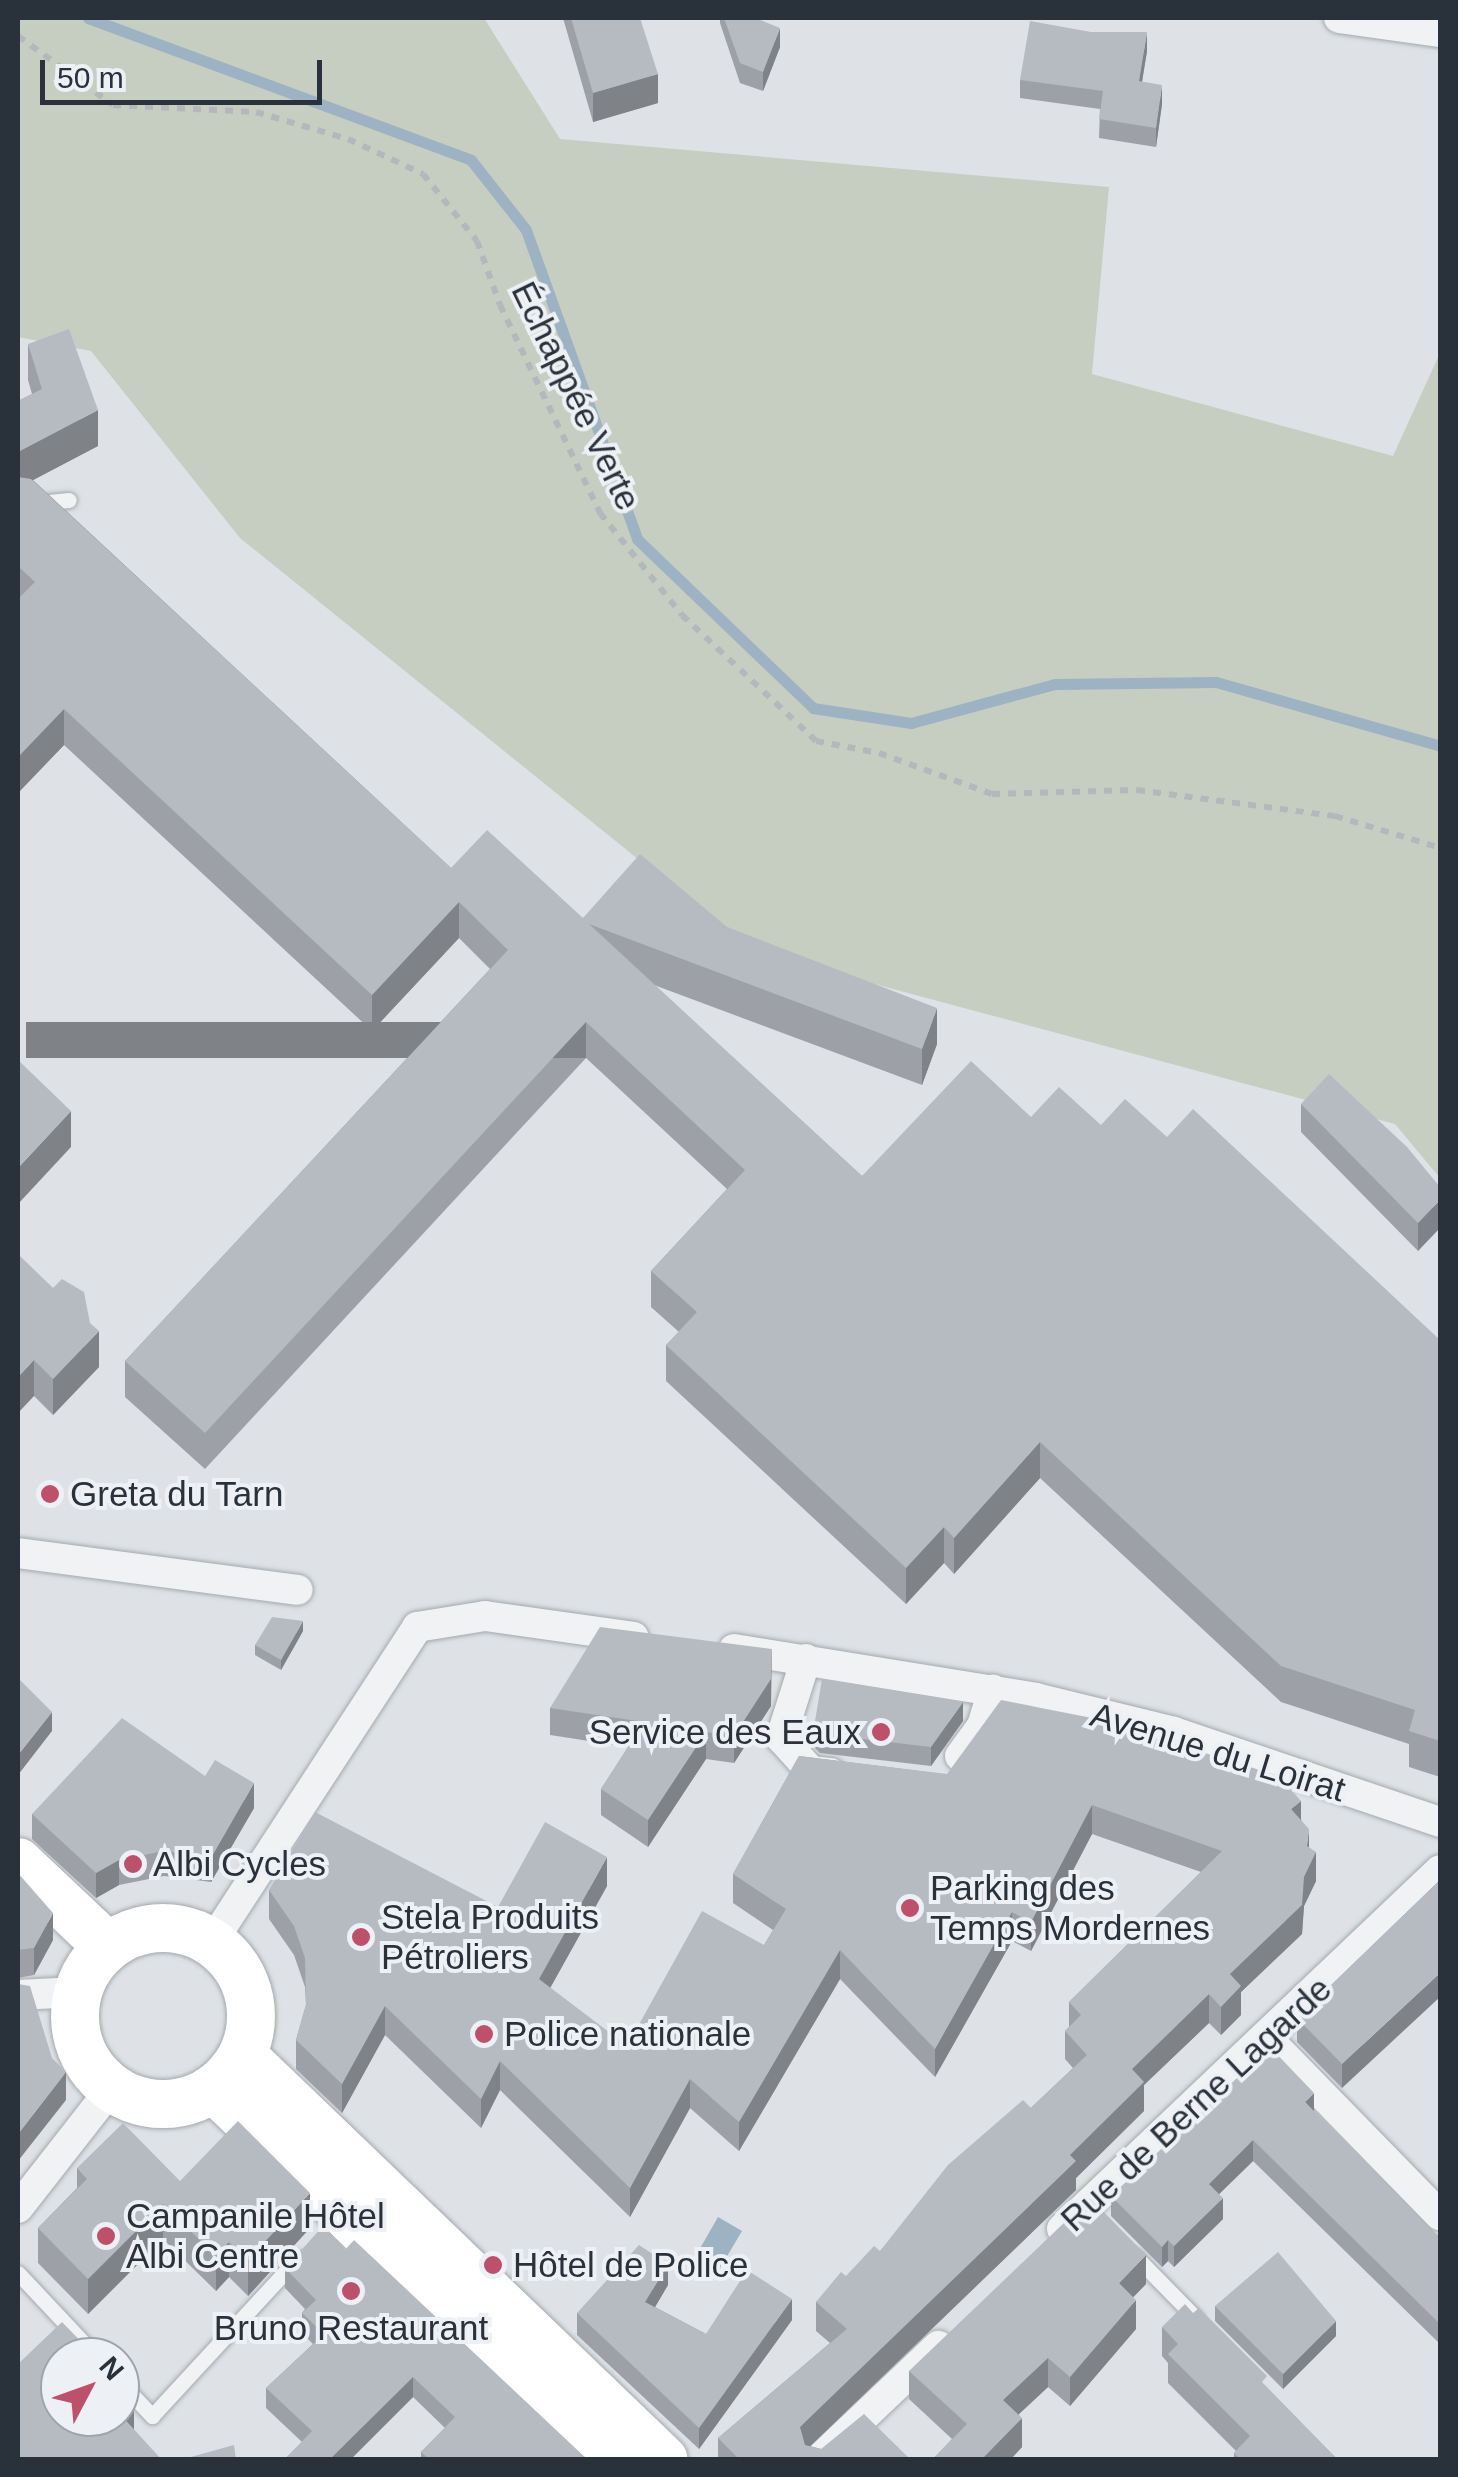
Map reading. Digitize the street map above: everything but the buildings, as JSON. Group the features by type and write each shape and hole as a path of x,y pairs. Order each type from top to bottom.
{"main road":[{"path":"18,1862 107,1946"},
{"path":"159,1927 212,1942 245,1982 252,2008 229,2072 162,2105 111,2089 79,2046 77,1992 107,1946 159,1927"},
{"path":"229,2072 345,2207 602,2460"},
{"path":"345,2207 664,2460"}],"street":[{"path":"1339,18 1440,32"},
{"path":"18,1553 298,1590"},
{"path":"212,1942 417,1626 485,1616 658,1640"},
{"name":"Avenue du Loirat","path":"694,1644 993,1690 1174,1732 1440,1822"},
{"path":"806,1659 781,1738 811,1771 866,1777"},
{"path":"940,1786 982,1726 993,1690"},
{"name":"Rue de Berne Lagarde","path":"1044,2247 1093,2214 1266,2037 1440,1870"},
{"path":"18,1995 77,1992"},
{"path":"1266,2037 1440,2216"},
{"path":"18,2208 111,2089"},
{"path":"818,2460 959,2326"}],"lane":[{"path":"18,505 70,500"},
{"path":"140,2403 152,2416 345,2207"},
{"path":"1128,2248 1210,2332"},
{"path":"18,2272 78,2337"}],"path":[{"name":"Échappée Verte","path":"18,36 113,104 256,112 348,139 423,174 477,241 500,305 600,513 682,616 816,741 879,753 992,794 1137,790 1335,816 1440,848"}],"green space":[{"path":"18,18 484,18 560,139 1109,187 1092,374 1393,456 1440,353 1440,1178 1395,1124 752,951 240,538 91,351 18,337"}],"water":[{"path":"718,2217 742,2231 713,2280 697,2281 690,2266"}],"waterway":[{"path":"88,18 471,160 526,230 637,539 813,708 911,723 1055,684 1216,682 1440,746"}],"place":[{"name":"Greta du Tarn","path":"50,1494"},
{"name":"Service des Eaux","path":"881,1732"},
{"name":"Albi Cycles","path":"133,1864"},
{"name":"Parking des Temps Mordernes","path":"910,1908"},
{"name":"Stela Produits Pétroliers","path":"361,1937"},
{"name":"Police nationale","path":"484,2034"},
{"name":"Campanile Hôtel Albi Centre","path":"106,2236"},
{"name":"Hôtel de Police","path":"493,2265"},
{"name":"Bruno Restaurant","path":"351,2291"}]}
